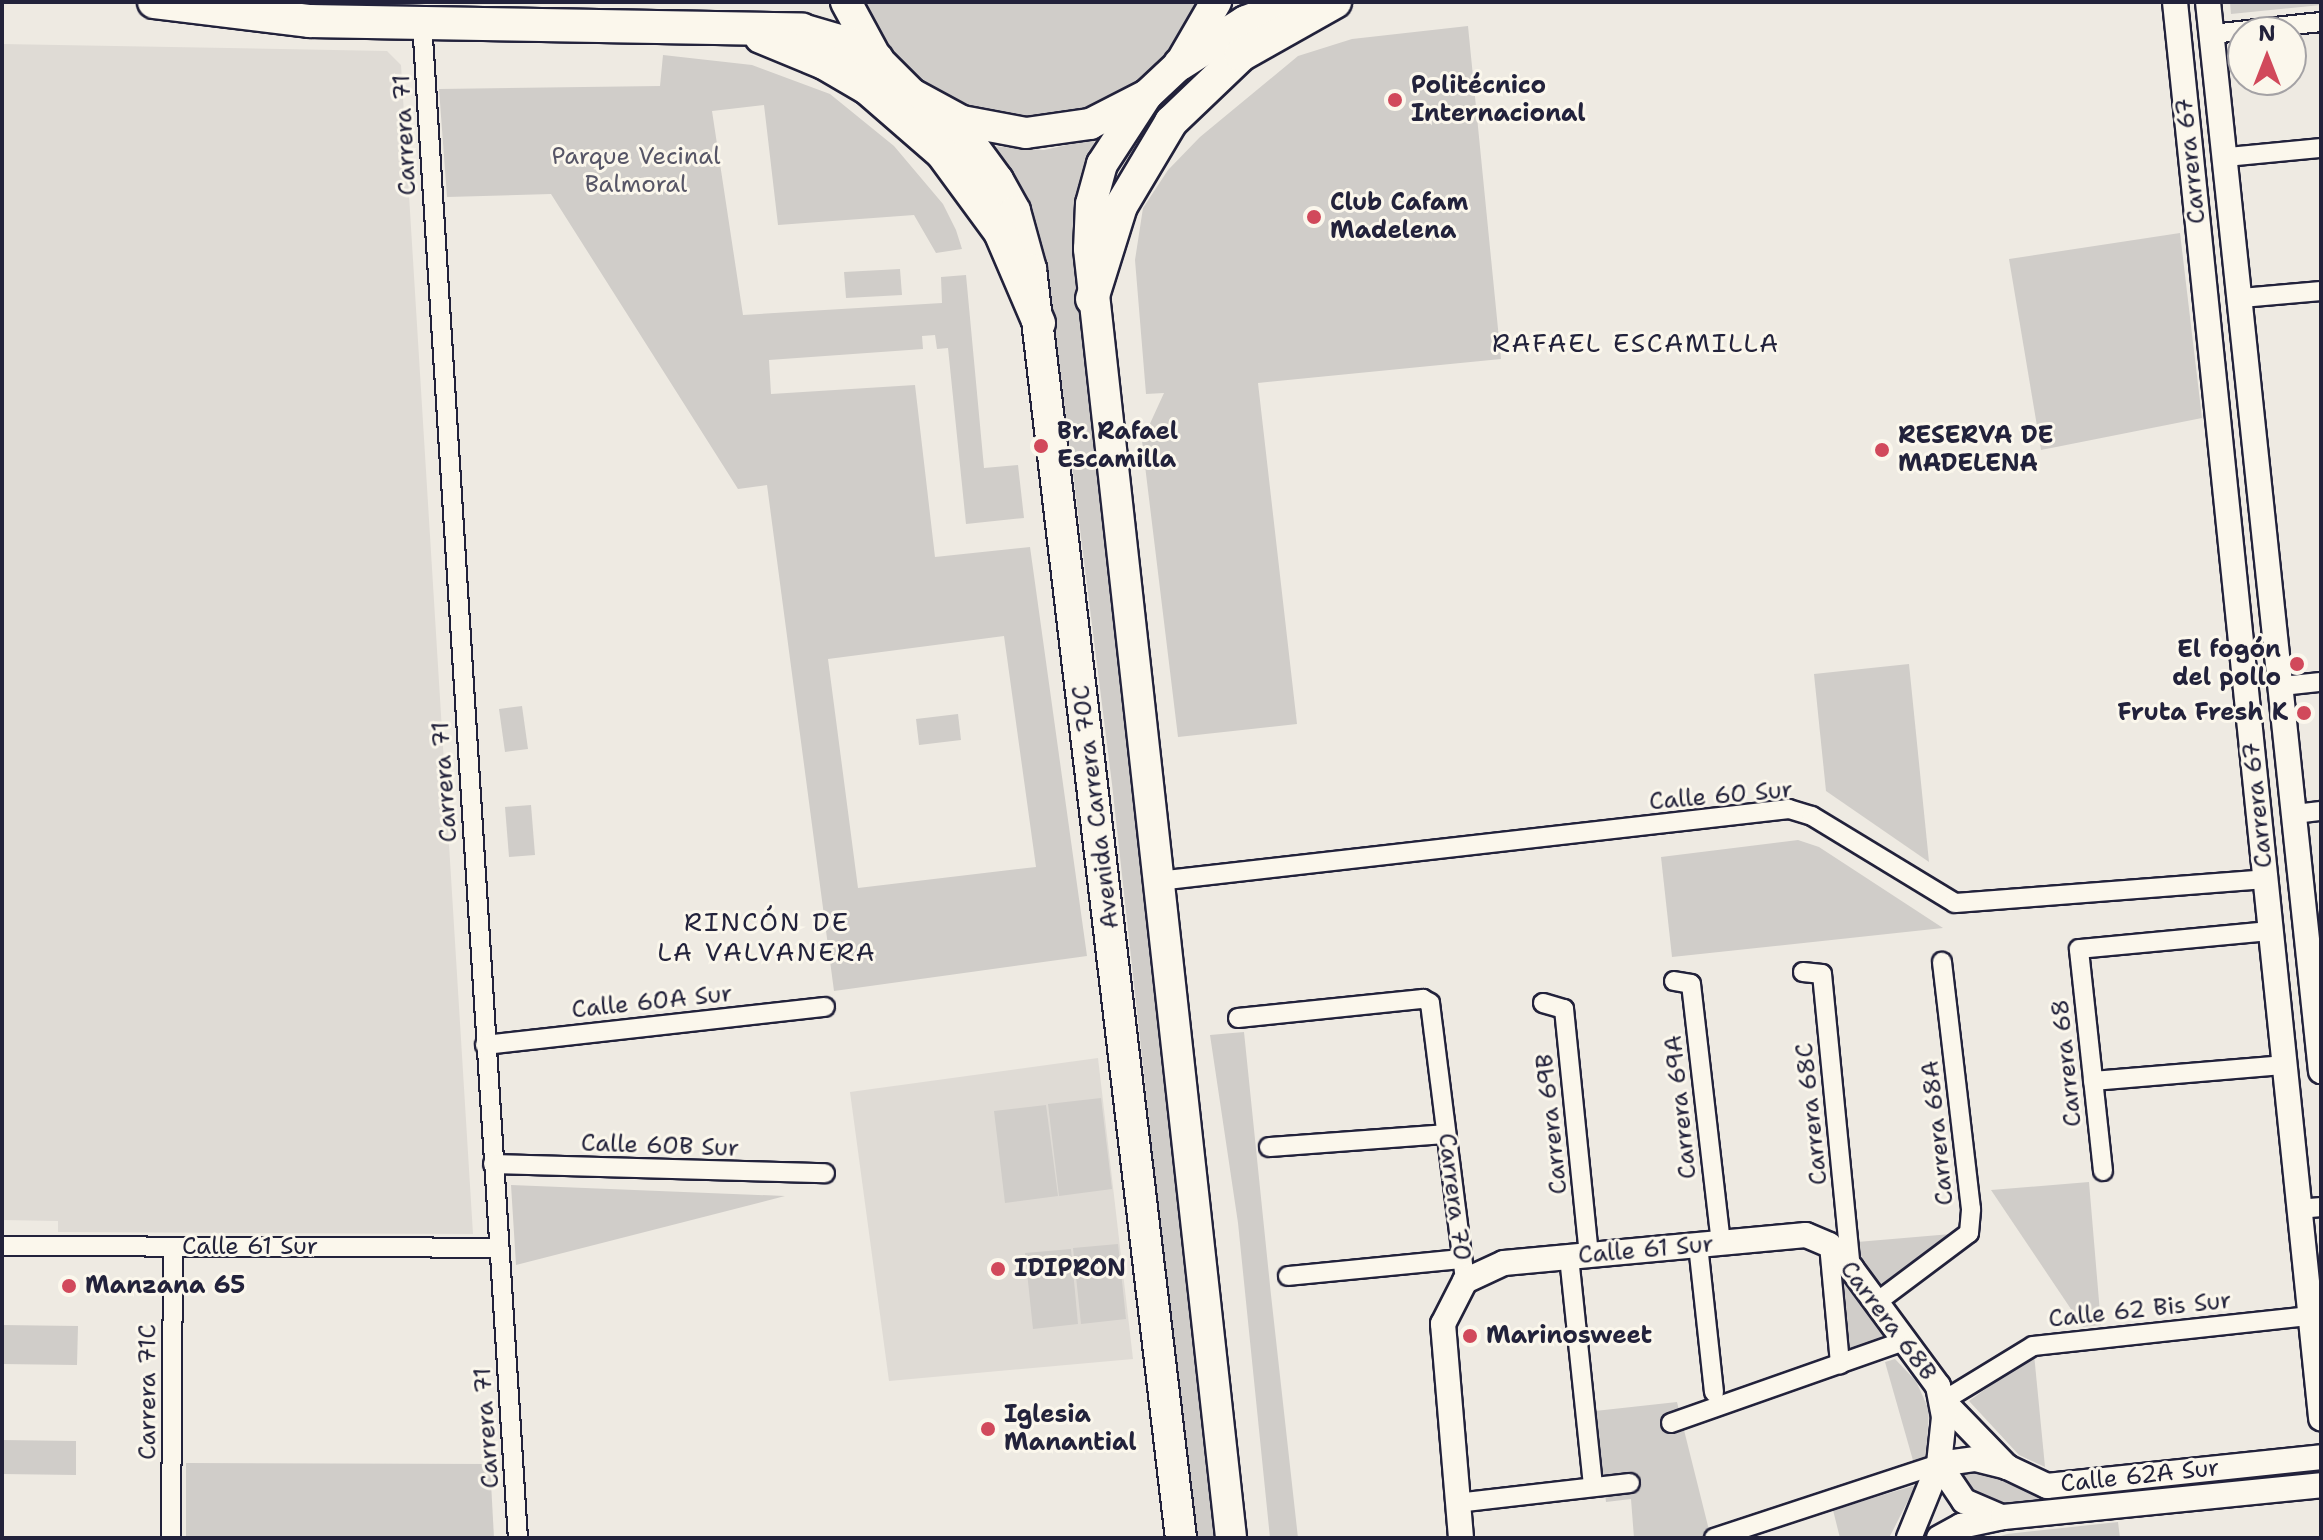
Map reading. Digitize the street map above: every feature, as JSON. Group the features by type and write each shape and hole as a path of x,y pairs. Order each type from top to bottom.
{"highway":[{"path":"154,2 275,19 732,28 822,34 877,59"},
{"path":"1180,64 1246,22 1300,2"},
{"path":"1092,299 1121,206 1171,122 1241,55 1335,2"},
{"path":"732,28 824,63 906,118 974,191 1022,276 1039,323"}],"main road":[{"path":"846,2 877,59 933,107 994,130 1058,131 1119,112 1147,95"},
{"path":"1216,2 1180,64 1147,95 1113,142 1091,204 1092,299 1231,1538"},
{"name":"Avenida Carrera 70C","path":"933,107 980,155 1015,211 1039,323 1181,1538"}],"street":[{"name":"Carrera 67","path":"2175,2 2285,1065 2310,1208 2310,1316 2321,1418"},
{"name":"Carrera 67","path":"2208,2 2295,814 2311,930 2321,1071"},
{"name":"Carrera 71","path":"422,22 518,1538"},
{"path":"2212,34 2321,22"},
{"path":"2227,157 2321,148"},
{"path":"2242,298 2321,291"},
{"path":"2282,686 2321,682"},
{"name":"Calle 60 Sur","path":"1158,881 1789,809 1812,816 1955,903 2266,879"},
{"path":"2295,814 2321,811"},
{"path":"2270,926 2311,930"},
{"name":"Carrera 68","path":"2103,1171 2079,949 2270,926"},
{"name":"Carrera 68A","path":"1877,1302 1969,1233 1971,1209 1942,962"},
{"name":"Carrera 68C","path":"1803,972 1822,974 1851,1268"},
{"name":"Carrera 69A","path":"1674,981 1691,984 1710,1244 1714,1392"},
{"name":"Carrera 70","path":"1238,1018 1423,999 1434,1013 1464,1270 1443,1324 1461,1538"},
{"name":"Carrera 69B","path":"1543,1003 1564,1009 1593,1487"},
{"name":"Calle 60A Sur","path":"485,1045 825,1007"},
{"path":"2093,1081 2285,1065"},
{"path":"1269,1147 1446,1134"},
{"name":"Calle 60B Sur","path":"493,1164 825,1173"},
{"name":"Calle 61 Sur","path":"1288,1276 1464,1270 1504,1263 1806,1235 1829,1245"},
{"path":"1829,1245 1840,1364"},
{"name":"Carrera 68B","path":"1829,1245 1851,1268 1933,1375 1943,1401 1939,1464 1909,1538"},
{"name":"Calle 61 Sur","path":"2,1246 499,1248"},
{"name":"Carrera 71C","path":"171,1538 173,1247"},
{"name":"Calle 62 Bis Sur","path":"1943,1401 2033,1346 2310,1316"},
{"path":"1671,1423 1907,1340"},
{"name":"Calle 62A Sur","path":"1943,1401 2007,1467 2032,1482 2062,1486 2321,1457"},
{"path":"1714,1538 1939,1464 1976,1459 2007,1467"},
{"path":"1939,1464 1964,1501 2003,1517"},
{"path":"1457,1503 1630,1483"},
{"name":"Calle 62A Sur","path":"1939,1538 1961,1526 2003,1517 2321,1485"}],"shaded area":[{"path":"2,44 387,51 401,65 473,1234 58,1232 58,1221 2,1220"},
{"name":"IDIPRON","path":"1098,1058 1133,1359 889,1381 850,1092"}],"green space":[{"path":"863,2 1200,2 1192,26 1154,72 1102,104 1044,117 983,111 929,86 885,44"},
{"path":"2230,2 2321,2 2321,5 2231,14"},
{"name":"Club Cafam Madelena","path":"1468,26 1501,359 1258,383 1297,724 1178,737 1142,441 1164,393 1146,394 1135,260 1143,208 1168,170 1200,137 1298,56 1352,39"},
{"name":"Parque Vecinal Balmoral","path":"663,55 752,65 830,94 894,146 943,204 956,230 962,249 936,253 914,215 778,225 764,105 712,111 743,315 942,303 941,277 966,275 984,468 1018,465 1024,518 966,524 948,348 937,349 935,335 922,336 923,349 769,360 771,394 915,385 935,557 1030,547 1087,956 834,991 767,485 738,489 551,194 447,197 439,89 660,86","holes":["1004,636 1036,867 858,888 828,659"]},
{"path":"1095,139 1075,210 1077,286 1220,1538 1197,1538 1192,1511 1112,784 1046,258 1035,223 990,146 1044,150"},
{"path":"2180,233 2202,418 2041,450 2009,259"},
{"path":"900,269 902,295 846,298 844,272"},
{"path":"1909,664 1929,862 1826,791 1814,674"},
{"path":"522,706 528,749 505,752 499,709"},
{"path":"958,714 961,740 919,745 916,719"},
{"path":"531,805 535,855 509,857 505,807"},
{"path":"1798,840 1819,847 1943,928 1672,957 1661,857"},
{"path":"1244,1032 1298,1538 1270,1538 1238,1223 1210,1035"},
{"path":"1101,1098 1112,1189 1059,1196 1048,1104"},
{"path":"1046,1105 1058,1196 1005,1203 994,1111"},
{"path":"2089,1182 2101,1325 2083,1327 1991,1190"},
{"path":"511,1185 785,1196 516,1265"},
{"path":"1951,1234 1877,1287 1859,1263 1857,1242"},
{"path":"1118,1244 1126,1319 1081,1324 1073,1248"},
{"path":"1071,1249 1078,1324 1033,1329 1025,1253"},
{"path":"1842,1277 1890,1335 1849,1350"},
{"path":"2,1325 78,1326 77,1365 2,1364"},
{"path":"2034,1354 2045,1467 2019,1455 1969,1401"},
{"path":"1895,1359 1916,1381 1929,1410 1926,1458 1914,1464 1885,1362"},
{"path":"1677,1402 1711,1538 1634,1538 1631,1499 1606,1502 1595,1411"},
{"path":"2,1440 76,1441 76,1475 2,1474"},
{"path":"186,1463 490,1464 494,1538 186,1538"},
{"path":"1977,1466 2017,1484 2299,1469 2300,1477 2006,1507 1967,1492 1962,1475"},
{"path":"1916,1485 1889,1538 1840,1538 1833,1510"},
{"path":"2118,1522 2120,1538 1994,1538 2007,1534"}],"place":[{"name":"Politécnico Internacional","path":"1395,100"},
{"name":"Club Cafam Madelena","path":"1314,217"},
{"name":"Br. Rafael Escamilla","path":"1041,446"},
{"name":"RESERVA DE MADELENA","path":"1882,450"},
{"name":"El fogón del pollo","path":"2297,664"},
{"name":"Fruta Fresh K","path":"2304,713"},
{"name":"IDIPRON","path":"998,1269"},
{"name":"Manzana 65","path":"69,1286"},
{"name":"Marinosweet","path":"1470,1336"},
{"name":"Iglesia Manantial","path":"988,1429"}],"district":[{"name":"RAFAEL ESCAMILLA","path":"1636,343"},
{"name":"RINCÓN DE LA VALVANERA","path":"767,937"}]}
